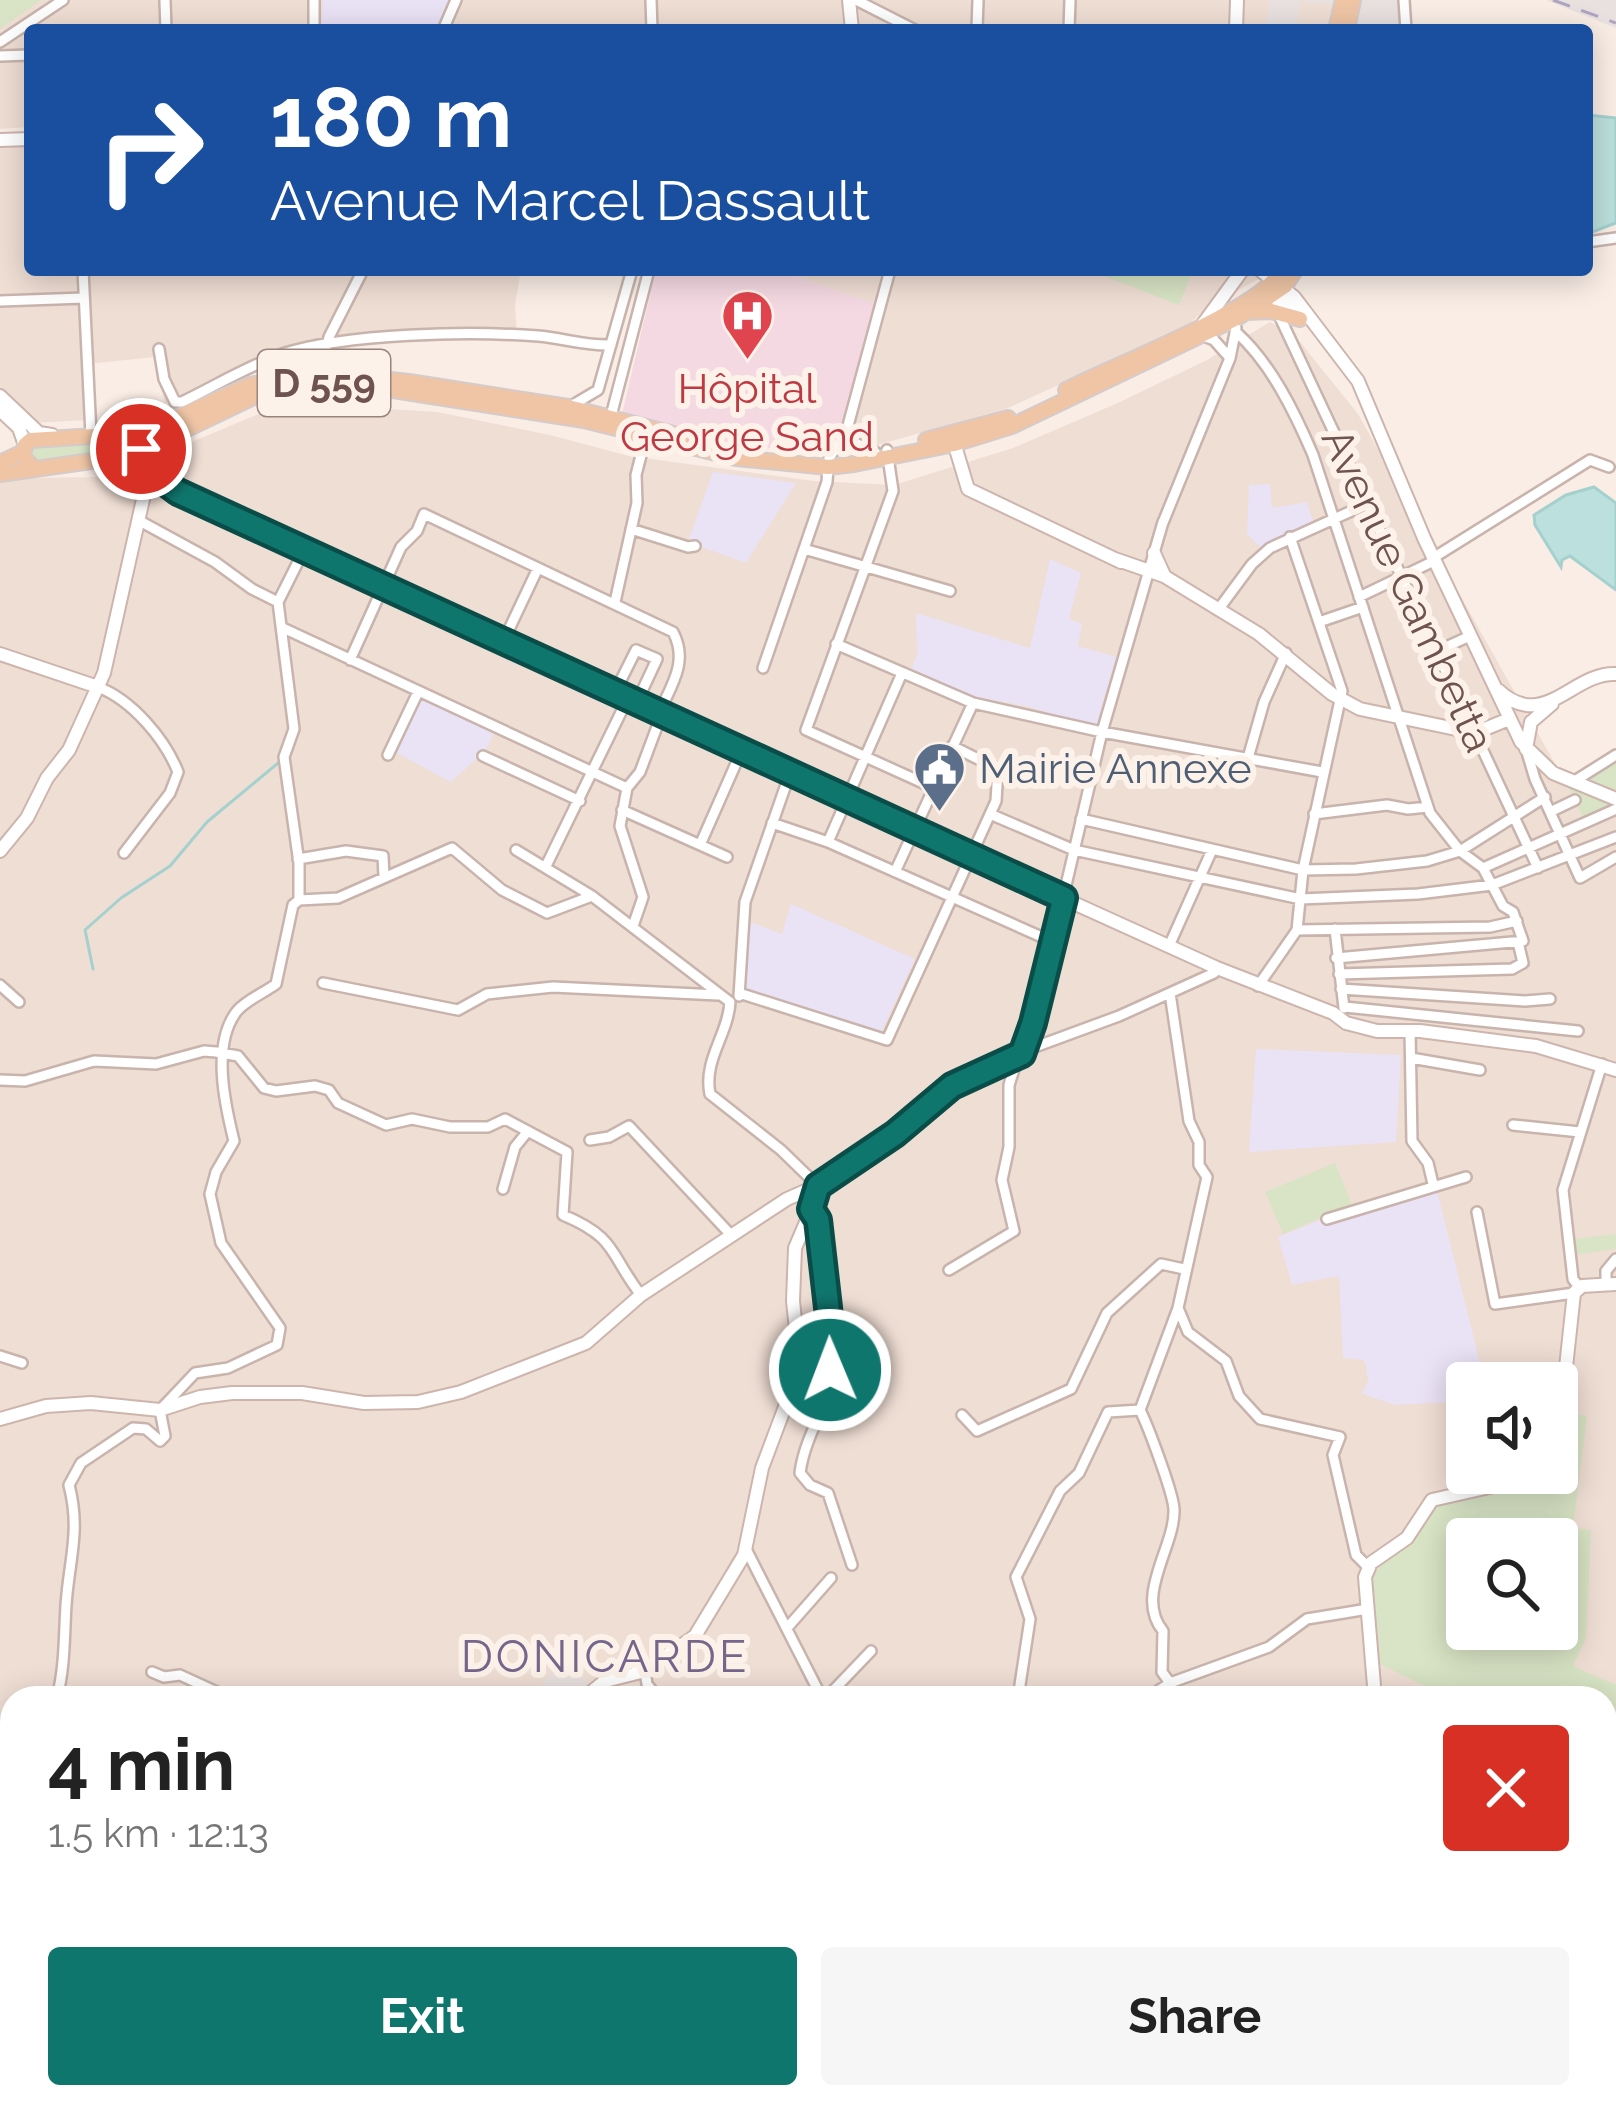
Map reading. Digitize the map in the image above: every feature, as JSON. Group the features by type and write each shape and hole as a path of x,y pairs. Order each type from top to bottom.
{"main road":[{"name":"D 559","path":"142,457 149,432 186,411 266,379 328,373 568,407 737,451 829,462 883,454 952,439 1016,415 1243,316 1272,277"},
{"path":"1243,316 1277,313 1300,319"},
{"name":"D 559","path":"142,457 254,396 300,384 387,388 601,419"},
{"path":"0,463 31,440 91,435 142,457"},
{"path":"24,448 25,461 33,467"},
{"path":"0,474 133,454 142,457"}],"street":[{"path":"27,24 63,0"},
{"path":"852,5 874,9 904,24"},
{"path":"83,276 91,435"},
{"path":"328,373 328,348 360,276"},
{"path":"601,419 598,390 630,276"},
{"path":"601,419 648,276"},
{"path":"763,668 827,482 829,462 844,438 888,276"},
{"path":"1229,358 1202,331 1238,276"},
{"path":"1241,276 1243,316 1259,358 1299,422 1336,518 1428,806 1460,851 1483,868 1516,921 1520,941 1520,968 1339,974"},
{"path":"1297,276 1325,338"},
{"path":"1272,277 1277,313"},
{"path":"1272,277 1300,319 1325,338"},
{"path":"1272,277 1358,381 1376,415 1434,559 1526,749 1580,878 1616,857"},
{"path":"0,302 84,298"},
{"name":"Avenue Gambetta","path":"1277,313 1538,868"},
{"path":"949,1270 1014,1231 1002,1180 1009,1147 1009,1085 1053,942 1102,732 1147,570 1243,316"},
{"path":"159,349 164,379 175,402 266,361 377,338 537,336 589,346 611,345"},
{"path":"589,346 607,357"},
{"path":"568,407 598,390"},
{"path":"0,396 39,433 71,437"},
{"path":"0,410 20,428 24,448"},
{"path":"615,602 647,431"},
{"path":"844,438 883,454 892,491 806,730 932,787"},
{"path":"952,439 968,489 1164,576 1286,653 1341,700 1360,710 1475,733 1509,719"},
{"path":"85,462 142,457"},
{"path":"142,457 178,492 1258,986 1333,1012 1578,1030"},
{"path":"0,850 27,818 47,778 69,750 98,687 112,645 138,520 142,457"},
{"path":"1319,622 1434,559 1590,460 1610,467"},
{"path":"1218,610 1252,564 1290,537 1367,504"},
{"path":"350,660 401,547 417,531 424,514 674,632 682,662 622,810 620,826 643,897 633,926"},
{"path":"138,520 278,602"},
{"path":"632,529 688,548 695,546"},
{"path":"1258,986 1297,930 1303,870 1342,692 1290,537"},
{"path":"804,549 950,591"},
{"path":"299,900 284,758 295,736 278,602 304,550"},
{"path":"1120,560 1153,552"},
{"path":"1153,552 1164,576"},
{"path":"503,642 538,568"},
{"path":"1147,570 1182,588"},
{"path":"284,628 628,788"},
{"path":"1437,651 1470,636"},
{"path":"836,644 973,703 1322,772"},
{"path":"546,866 626,699 636,650 657,659 626,699"},
{"path":"1248,758 1264,702 1286,653"},
{"path":"0,654 113,694 142,719 178,772 170,794 124,853"},
{"path":"828,842 902,673"},
{"path":"1526,749 1531,722 1600,674 1616,674"},
{"path":"1494,686 1508,699 1536,706 1563,696"},
{"path":"388,755 418,692"},
{"path":"1508,699 1509,719"},
{"path":"895,872 973,703"},
{"path":"323,982 458,1010 495,992 553,987 725,999 742,994 887,1040 996,801 998,769 952,746"},
{"path":"1526,749 1553,773 1616,799"},
{"path":"700,845 741,752"},
{"path":"1574,782 1616,755"},
{"path":"483,756 580,801"},
{"path":"742,994 745,902 790,773"},
{"path":"1081,819 1303,870 1427,861 1460,851 1545,796"},
{"path":"1552,811 1575,800"},
{"path":"1314,814 1387,805 1428,806"},
{"path":"1483,868 1616,809"},
{"path":"622,810 727,857"},
{"path":"990,814 1074,850 1301,899 1492,885 1616,837"},
{"path":"772,824 828,842 1053,942"},
{"path":"60,1686 75,1555 76,1511 69,1485 81,1463 133,1428 146,1429 162,1440 160,1411 195,1373 228,1369 277,1345 280,1328 221,1243 211,1194 216,1172 233,1141 223,1099 223,1053 233,1016 276,984 293,904 338,898 452,848 502,890 547,913 592,896"},
{"path":"298,859 346,850 383,856 384,877"},
{"path":"516,850 592,896 725,999 729,1020 706,1074 710,1094 818,1186"},
{"path":"1169,946 1211,850"},
{"path":"1297,930 1490,927 1516,921"},
{"path":"1335,929 1343,1013"},
{"path":"1336,958 1520,941"},
{"path":"1395,953 1396,974"},
{"path":"0,1419 46,1406 92,1403 160,1411 200,1397 232,1393 302,1393 364,1403 445,1397 586,1343 641,1295 787,1199 818,1186 895,1134 952,1086 1170,993 1217,968"},
{"path":"1372,974 1372,991"},
{"path":"0,985 19,1002"},
{"path":"1341,989 1550,999"},
{"path":"1170,993 1189,1121 1199,1142 1199,1165 1207,1178 1178,1308 1140,1410 1174,1502 1172,1529 1156,1570 1162,1672 1170,1683"},
{"path":"1343,1013 1377,1031 1536,1046 1609,1067 1564,1180 1576,1290 1567,1362"},
{"path":"1410,1031 1412,1141 1428,1163 1433,1184"},
{"path":"0,1080 25,1082 94,1061 156,1064 204,1051 238,1056 264,1088 329,1090 338,1103 386,1125 412,1119 450,1127 488,1127 505,1119 566,1152 563,1215 596,1229 641,1295"},
{"path":"1411,1058 1480,1070"},
{"path":"1513,1125 1580,1132"},
{"path":"590,1140 629,1126 732,1236"},
{"path":"503,1189 514,1147 528,1131"},
{"path":"1327,1220 1466,1177"},
{"path":"599,1686 646,1671 698,1633 746,1550 762,1468 800,1367 795,1248 818,1186"},
{"path":"811,1209 818,1220 830,1370 838,1381 803,1451 800,1473 809,1485 827,1493 852,1565"},
{"path":"1477,1212 1495,1304 1611,1284 1606,1270 1616,1259"},
{"path":"962,1414 977,1431 1071,1389 1107,1313 1161,1264 1184,1269"},
{"path":"1178,1308 1188,1332 1226,1361 1239,1396 1260,1419 1340,1437 1333,1455 1356,1555 1368,1567"},
{"path":"0,1356 22,1363"},
{"path":"1020,1686 1030,1618 1016,1577 1060,1491 1079,1472 1108,1412 1140,1410"},
{"path":"1375,1686 1368,1567 1407,1538 1432,1501 1461,1494"},
{"path":"746,1550 818,1686"},
{"path":"787,1628 831,1579"},
{"path":"1165,1686 1269,1647 1307,1618 1368,1609"},
{"path":"836,1686 871,1652"},
{"path":"646,1671 649,1686"},
{"path":"152,1672 164,1677 180,1675 204,1686"}],"shaded area":[{"path":"0,0 1335,0 1330,24 24,24 24,127 0,129"},
{"path":"323,0 456,0 446,24 321,24"},
{"path":"1270,0 1335,0 1334,5 1301,1 1296,24 1265,24"},
{"path":"1361,0 1400,0 1402,24 1356,24"},
{"path":"1546,0 1616,0 1616,28"},
{"path":"24,139 24,276 355,276 323,338 274,351 165,404 155,357 87,364 89,420 28,423 0,396 0,140"},
{"path":"360,276 520,276 517,336 328,344"},
{"name":"Hôpital George Sand","path":"655,276 795,276 876,304 841,429 831,447 798,451 736,445 622,414"},
{"path":"795,276 1262,276 1213,303 1184,328 1008,408 874,446 841,429 876,304"},
{"path":"1270,322 1296,337 1358,414 1567,785 1616,757 1616,1686 0,1686 0,483 22,478 108,477 285,403 437,412 629,456 814,481 894,485 1013,448 1207,360"},
{"path":"713,472 796,483 746,563 688,542"},
{"path":"1270,484 1272,508 1307,502 1313,522 1261,548 1247,534 1249,485"},
{"path":"1050,559 1081,573 1069,619 1082,624 1078,646 1116,657 1096,727 974,696 911,670 917,654 916,613 1030,648"},
{"path":"419,697 494,733 486,750 451,782 395,752"},
{"path":"791,904 915,959 880,1035 746,991 750,922 782,934"},
{"path":"1256,1049 1401,1055 1396,1142 1249,1152"},
{"path":"1436,1187 1480,1362 1446,1362 1446,1402 1395,1405 1362,1394 1369,1378 1367,1367 1363,1360 1343,1358 1339,1276 1292,1285 1278,1237 1372,1199"},
{"path":"569,1661 591,1686 544,1686 542,1682"}],"green space":[{"path":"0,0 41,0 0,29"},
{"path":"1104,276 1191,276 1179,305"},
{"path":"137,434 141,449 38,467 23,448 25,445"},
{"path":"1616,759 1616,809 1585,822 1568,786"},
{"path":"1335,1163 1352,1205 1283,1234 1265,1192"},
{"path":"1616,1234 1616,1249 1575,1255 1573,1239"},
{"path":"1578,1415 1587,1416 1578,1488"},
{"path":"1478,1494 1577,1494 1574,1518 1446,1518 1446,1650 1578,1650 1578,1529 1591,1530 1586,1639 1574,1663 1616,1686 1425,1686 1380,1664 1370,1582 1438,1501"}],"water":[{"path":"1593,116 1616,118 1616,223 1593,232"},
{"path":"1594,487 1616,503 1616,590 1570,556 1562,560 1561,567 1535,525 1534,515 1566,495"}],"waterway":[{"path":"93,969 85,930 121,898 170,866 207,822 283,759"}],"railway":[{"path":"1553,0 1616,23"}],"place":[{"name":"Hôpital George Sand","path":"747,362"},
{"name":"Mairie Annexe","path":"940,814"}],"district":[{"name":"DONICARDE","path":"605,1656"}],"route":[{"path":"141,449 143,466 178,492 1064,898 1022,1054 952,1086 895,1134 818,1186 811,1209 818,1220 830,1370"}]}
